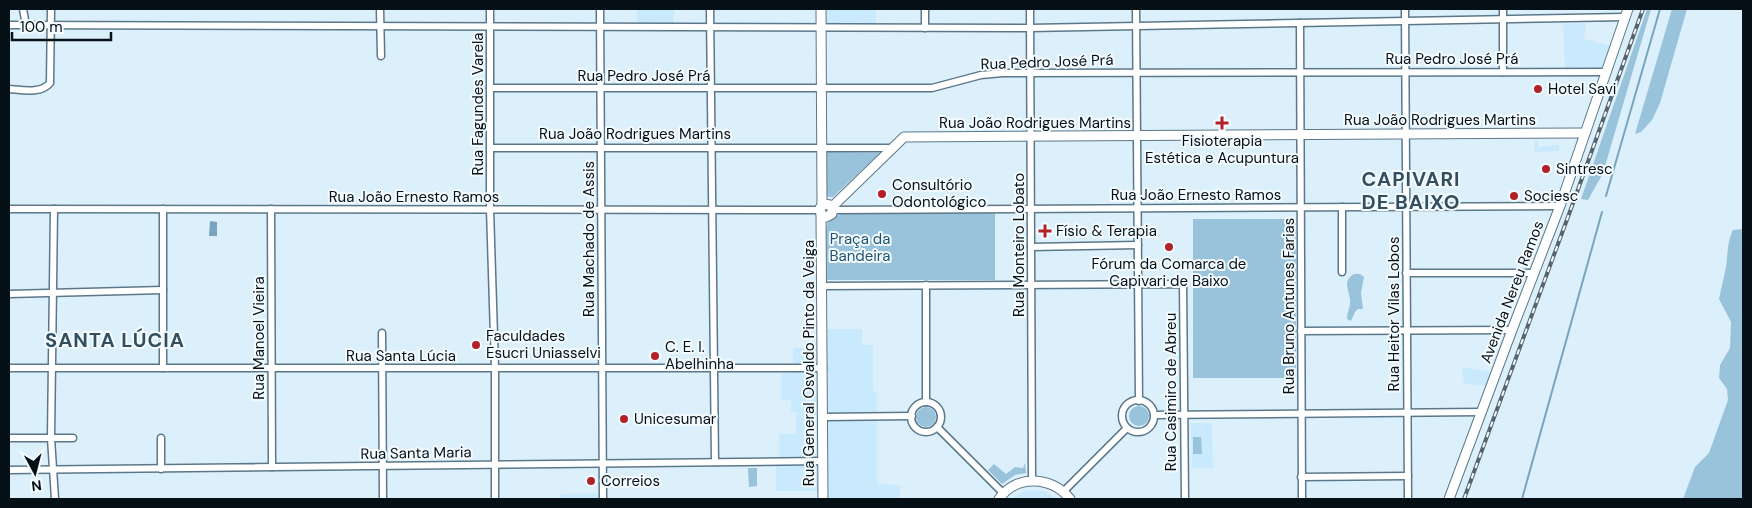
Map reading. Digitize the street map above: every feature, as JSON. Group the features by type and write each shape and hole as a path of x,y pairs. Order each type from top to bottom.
{"street":[{"path":"24,9 26,25"},
{"path":"9,90 36,90 47,87 50,83 51,9"},
{"path":"380,9 380,56"},
{"name":"Rua Fagundes Varela","path":"490,9 490,209 495,368 495,499"},
{"name":"Rua Machado de Assis","path":"600,9 603,499"},
{"path":"710,9 715,462"},
{"name":"Rua General Osvaldo Pinto da Veiga","path":"820,9 821,148 826,210 822,227 824,499"},
{"path":"925,9 925,28"},
{"name":"Rua Monteiro Lobato","path":"1030,9 1032,480"},
{"path":"1136,9 1139,401"},
{"name":"Rua Heitor Vilas Lobos","path":"1405,9 1408,499"},
{"path":"1502,9 1503,72"},
{"path":"9,25 1030,28 1503,20 1626,13"},
{"name":"Avenida Nereu Ramos","path":"1449,499 1560,206 1626,13"},
{"name":"Rua Bruno Antunes Farias","path":"1300,23 1302,499"},
{"name":"Rua Pedro José Prá","path":"490,88 932,88 987,74 1030,73 1606,72"},
{"name":"Rua João Rodrigues Martins","path":"491,148 893,148 904,137 1585,133"},
{"path":"826,210 893,148"},
{"name":"Rua João Ernesto Ramos","path":"9,209 826,210 1560,206"},
{"path":"1342,207 1342,272"},
{"path":"54,209 51,438 55,499"},
{"path":"163,209 164,368"},
{"name":"Rua Manoel Vieira","path":"272,209 272,467"},
{"path":"1031,247 1138,245"},
{"path":"1406,273 1534,273"},
{"path":"822,286 1138,284"},
{"name":"Rua Casimiro de Abreu","path":"1138,284 1183,284 1185,499"},
{"path":"926,285 926,402"},
{"path":"9,294 163,290"},
{"path":"1301,331 1512,330"},
{"path":"382,332 383,499"},
{"name":"Rua Santa Lúcia","path":"9,368 823,368"},
{"path":"1139,401 1148,404 1154,415 1152,425 1144,431 1134,432 1127,428 1123,421 1124,411 1130,403 1139,401"},
{"path":"926,402 934,404 940,411 941,420 937,427 929,431 920,430 914,424 912,416 916,406 926,402"},
{"path":"1154,415 1482,412"},
{"path":"823,416 912,416"},
{"path":"937,427 1001,496 1019,483 1032,480 1055,485 1070,499"},
{"path":"1064,492 1127,428"},
{"path":"9,438 73,438"},
{"path":"161,438 161,469"},
{"name":"Rua Santa Maria","path":"9,470 823,461"},
{"path":"1302,477 1408,476"}],"shaded area":[{"path":"637,9 674,9 674,23 637,23"},
{"path":"826,9 876,9 876,23 826,23"},
{"path":"1586,23 1584,39 1611,46 1605,65 1600,68 1565,68 1563,24"},
{"path":"1534,141 1538,141 1539,147 1559,145 1559,151 1535,152"},
{"path":"210,221 217,222 217,236 209,236"},
{"path":"827,329 862,329 862,345 873,345 873,391 877,392 877,484 900,485 900,499 820,499 820,491 776,491 776,466 779,465 779,434 796,434 796,412 791,412 791,400 781,400 781,373 793,373 793,348 827,348"},
{"path":"1462,367 1491,372 1487,385 1464,384"},
{"path":"1191,423 1212,423 1213,468 1192,468"},
{"path":"1027,490 1044,491 1057,499 1011,499"},
{"path":"601,493 601,499 559,499 559,494"}],"green space":[{"path":"1647,9 1651,9 1603,173 1588,200 1581,199"},
{"path":"1672,9 1687,9 1660,103 1652,120 1641,132 1635,134"},
{"path":"827,152 880,153 833,197 829,197 826,195"},
{"name":"Praça da Bandeira","path":"995,213 995,280 827,280 826,229 828,222 840,214"},
{"path":"1193,219 1296,219 1296,378 1193,378"},
{"path":"1743,229 1743,499 1683,499 1695,467 1709,453 1728,400 1727,389 1719,378 1720,365 1730,348 1731,322 1719,299 1731,235 1733,230"},
{"path":"1354,274 1360,274 1364,277 1361,293 1363,309 1358,309 1355,312 1351,321 1347,319 1350,302 1347,282"},
{"path":"1135,406 1143,406 1149,412 1149,420 1143,426 1135,426 1129,420 1129,412"},
{"path":"926,407 933,410 936,417 933,424 926,427 919,424 916,417 919,410"},
{"path":"1193,437 1201,437 1202,454 1193,454"},
{"path":"1025,463 1026,473 1015,475 1002,484 988,470 994,464 1006,474 1015,467 1023,468"},
{"path":"748,468 757,468 757,486 749,487"}],"waterway":[{"path":"1606,196 1660,9"},
{"path":"1522,499 1602,212"}],"railway":[{"path":"1464,499 1643,9"}],"place":[{"name":"Hotel Savi","path":"1538,89"},
{"name":"Fisioterapia Estética e Acupuntura","path":"1222,123"},
{"name":"Sintresc","path":"1546,169"},
{"name":"Consultório Odontológico","path":"882,194"},
{"name":"Sociesc","path":"1514,196"},
{"name":"Físio & Terapia","path":"1045,231"},
{"name":"Fórum da Comarca de Capivari de Baixo","path":"1169,247"},
{"name":"Faculdades Esucri Uniasselvi","path":"476,345"},
{"name":"C. E. I. Abelhinha","path":"655,356"},
{"name":"Unicesumar","path":"624,419"},
{"name":"Correios","path":"591,481"}],"district":[{"name":"CAPIVARI DE BAIXO","path":"1411,190"},
{"name":"SANTA LÚCIA","path":"115,340"}]}
